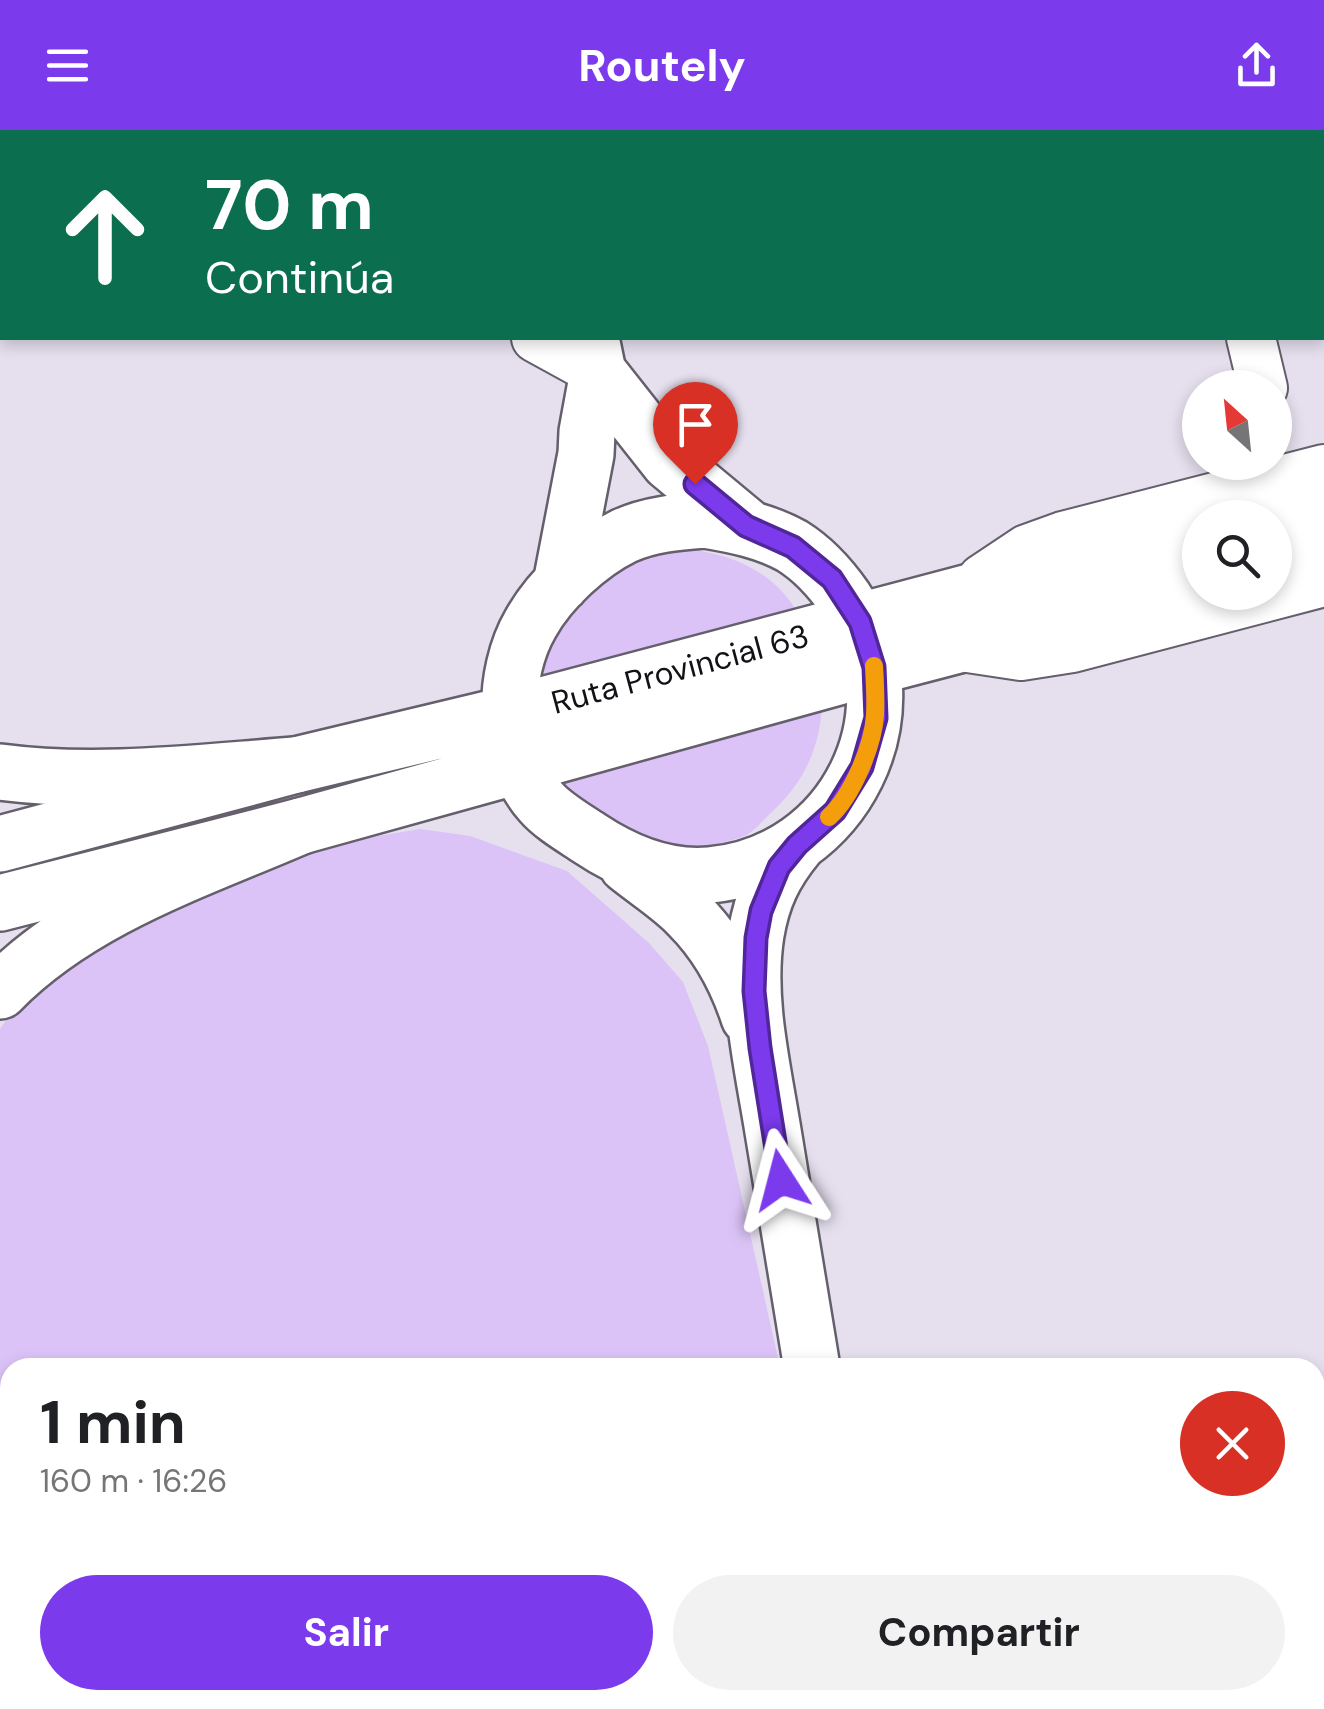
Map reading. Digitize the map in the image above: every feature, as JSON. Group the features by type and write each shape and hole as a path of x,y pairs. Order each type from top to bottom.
{"main road":[{"path":"594,354 669,462 746,526 793,547 832,579 867,644 876,718 862,767 835,811 779,867 761,911 756,938 754,991 760,1048 810,1358"},
{"path":"561,584 586,454 594,354"},
{"path":"746,526 705,520 664,523 626,536 590,556 530,623 515,663 514,740 542,803 617,857 687,913 706,934 743,998 760,1048"},
{"name":"Ruta Provincial 63","path":"954,622 1182,539"},
{"path":"1292,556 1324,548"},
{"name":"Ruta Provincial 63","path":"514,740 954,622 1182,585"},
{"path":"0,772 140,776 296,765 514,740"},
{"path":"0,990 56,943 110,910 301,826 514,740"},
{"path":"0,844 296,765"},
{"path":"0,902 301,826"},
{"path":"617,857 662,872 709,875 755,866 797,845"}],"street":[{"path":"543,340 594,354"},
{"path":"1251,340 1258,370"},
{"path":"1292,480 1063,536 1028,550 954,622 1021,656 1072,648 1324,582"}],"shaded area":[{"path":"664,547 705,552 743,564 775,585 800,617 532,688 540,657 588,582"},
{"path":"822,707 814,750 795,787 751,832 725,842 678,846 631,834 589,809 555,776"},
{"path":"420,829 470,836 567,871 649,943 683,982 708,1046 778,1358 0,1358 0,1029 24,995 90,945 260,868 372,837"}],"slow traffic":[{"path":"829,817 862,767 876,718 874,666"}],"route":[{"path":"695,484 746,526 793,547 832,579 860,622 874,667 876,718 862,767 835,811 779,867 761,911 756,938 754,991 781,1180"}]}
